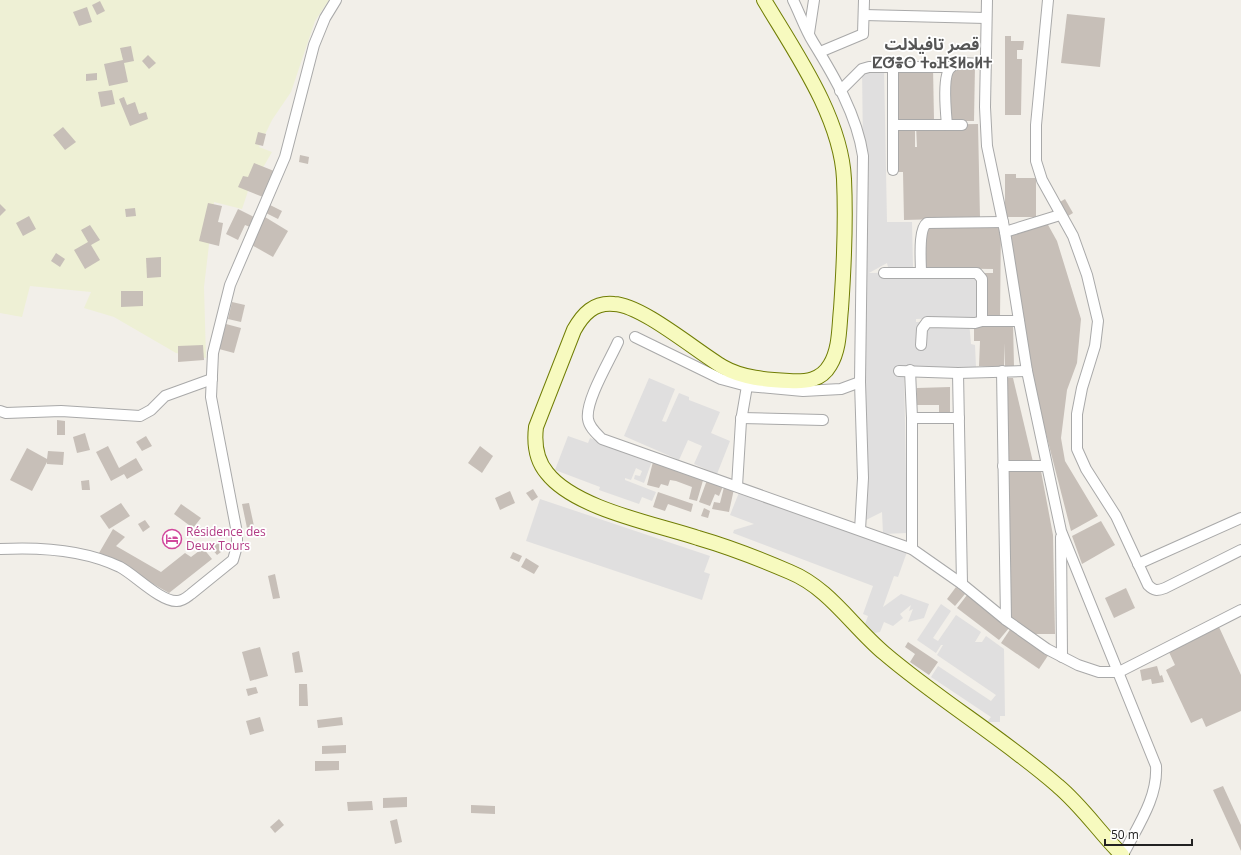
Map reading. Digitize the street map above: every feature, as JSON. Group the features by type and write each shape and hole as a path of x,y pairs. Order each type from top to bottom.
{"main road":[{"path":"764,0 808,73 830,122 843,162 845,202 844,268 838,338 833,361 825,372 811,381 770,380 751,376 724,368 648,318 622,305 604,304 591,309 582,316 574,330 536,427 534,440 539,459 548,475 564,489 592,504 750,555 792,572 808,581 825,594 884,653 1059,786 1123,855"}],"street":[{"path":"0,549 50,550 103,560 121,568 166,598 176,601 184,599 228,565 235,554 237,533 211,397 212,353 230,285 285,157 314,45 324,18 336,0"},
{"path":"793,0 852,115 864,156 860,382 863,478 860,530"},
{"path":"809,33 814,0"},
{"path":"820,52 863,34 864,0"},
{"path":"986,0 984,107 987,146 1005,232 1027,371 1060,531 1111,656 1119,672 1156,766 1156,778 1153,795 1123,855"},
{"path":"1048,0 1036,126 1036,161 1042,180 1060,215 1073,236 1087,275 1098,321 1095,346 1082,388 1077,414 1077,449 1086,469 1116,516 1148,585 1153,590 1158,591 1241,550"},
{"path":"864,15 986,18"},
{"path":"840,92 862,70 869,67 951,67 958,65 985,64"},
{"path":"893,66 893,170"},
{"path":"946,126 946,78 951,67"},
{"path":"893,125 962,126"},
{"path":"1005,232 1060,215"},
{"path":"921,273 921,231 924,224 1003,222"},
{"path":"884,272 977,274 982,278 982,321"},
{"path":"921,345 922,329 926,322 975,323 982,321 1019,321"},
{"path":"635,337 721,379 746,386 803,391 841,389 860,382"},
{"path":"618,342 588,406 588,420 593,431 602,439 912,549 962,584 1006,620 1047,649 1078,665 1099,672 1119,672 1241,610"},
{"path":"898,371 910,370 958,373 1027,371"},
{"path":"910,370 912,418 912,549"},
{"path":"1002,371 1006,620"},
{"path":"958,373 962,584"},
{"path":"0,411 6,413 61,411 140,416 151,410 165,396 212,379"},
{"path":"738,486 741,418 746,386"},
{"path":"741,418 824,420"},
{"path":"912,418 959,418"},
{"path":"1003,466 1046,466"},
{"path":"1138,564 1241,518"},
{"path":"1060,531 1062,657"}],"shaded area":[{"path":"862,67 884,67 887,222 912,222 913,267 888,267 887,263 869,273 977,271 978,317 916,319 916,322 969,321 971,344 975,345 976,367 904,369 907,533 883,534 882,512 866,520 859,153 863,151"},
{"path":"649,378 675,389 662,421 666,422 679,393 689,397 689,400 720,412 711,433 730,441 717,474 694,464 702,446 688,440 679,460 624,436"},
{"path":"568,436 588,443 590,438 652,461 644,483 634,479 635,475 640,476 642,471 636,468 631,480 625,478 625,480 656,492 652,501 642,497 639,504 599,490 600,487 555,470"},
{"path":"740,490 907,552 898,577 894,576 883,607 901,594 929,604 924,618 908,622 913,609 909,611 911,605 900,614 903,618 893,626 884,622 880,632 874,633 863,629 868,616 863,614 873,586 733,533 734,530 754,524 730,515"},
{"path":"540,499 710,556 704,572 710,574 702,600 526,541"},
{"path":"941,604 951,611 933,638 938,641 956,615 981,632 975,642 982,642 986,636 1004,649 1005,716 1000,716 1000,722 987,722 991,717 931,677 938,666 991,701 996,695 937,655 943,645 941,645 936,653 917,640"}],"green space":[{"path":"0,0 329,0 315,21 291,92 272,120 259,147 272,152 261,171 251,182 242,209 214,202 204,287 206,358 176,353 114,317 84,308 91,292 30,286 22,317 0,313"}],"building":[{"path":"100,1 105,11 97,15 92,5"},
{"path":"87,7 92,22 79,26 73,12"},
{"path":"1067,14 1105,18 1100,67 1061,63"},
{"path":"1005,36 1011,36 1011,41 1024,41 1023,50 1017,50 1017,59 1022,59 1021,115 1005,115"},
{"path":"131,46 134,61 124,63 128,82 109,86 104,64 123,60 120,48"},
{"path":"148,55 156,63 149,69 142,61"},
{"path":"949,65 975,65 974,121 943,121"},
{"path":"889,66 933,66 934,121 890,122"},
{"path":"97,73 97,80 86,81 86,74"},
{"path":"112,90 115,104 101,107 98,92"},
{"path":"124,97 127,105 135,102 139,114 146,112 148,119 130,126 119,99"},
{"path":"978,124 980,218 904,220 903,172 891,172 890,126 915,125 915,147 917,147 916,125"},
{"path":"63,127 76,142 65,150 53,135"},
{"path":"258,132 266,134 263,146 255,144"},
{"path":"300,155 309,157 308,164 299,162"},
{"path":"254,163 274,171 263,197 238,187 243,176 248,177"},
{"path":"1005,174 1016,174 1016,178 1036,178 1036,217 1005,217"},
{"path":"1065,199 1073,213 1063,219 1055,205"},
{"path":"208,203 222,206 218,222 223,223 219,246 199,241"},
{"path":"0,204 6,210 0,216"},
{"path":"270,205 282,211 278,219 266,213"},
{"path":"135,208 136,216 126,217 125,209"},
{"path":"238,209 254,217 250,227 245,225 238,240 226,234"},
{"path":"29,216 36,229 23,236 16,223"},
{"path":"265,217 288,231 273,257 250,244"},
{"path":"921,223 1001,224 1000,318 979,318 980,273 993,273 993,269 921,268"},
{"path":"1047,223 1057,241 1081,319 1077,363 1067,390 1061,438 1065,461 1098,516 1071,531 1032,379 1007,234"},
{"path":"90,225 100,240 91,245 100,260 85,269 74,250 88,242 81,230"},
{"path":"56,253 65,259 60,267 51,261"},
{"path":"161,257 161,277 147,278 146,258"},
{"path":"121,291 143,291 143,306 121,307"},
{"path":"232,302 245,305 241,322 228,319"},
{"path":"974,320 1013,323 1014,367 1005,367 1005,343 1004,367 979,366 980,341 974,341"},
{"path":"226,324 241,328 234,353 219,349"},
{"path":"203,345 204,360 178,362 178,346"},
{"path":"1005,378 1013,378 1033,462 1007,462"},
{"path":"950,387 950,417 926,417 925,412 939,412 939,405 917,405 917,388"},
{"path":"57,420 65,421 65,435 57,435"},
{"path":"85,433 90,450 77,453 73,437"},
{"path":"146,436 152,446 142,451 136,442"},
{"path":"108,446 119,468 136,458 143,470 127,479 124,474 111,481 96,452"},
{"path":"480,446 493,456 482,473 468,463"},
{"path":"27,448 47,459 48,451 64,452 63,465 47,464 47,462 32,491 10,480"},
{"path":"653,462 704,477 697,501 689,499 692,487 676,481 670,480 668,486 661,484 659,488 647,485"},
{"path":"1041,471 1053,535 1055,634 1033,634 1010,619 1007,472"},
{"path":"89,480 90,490 82,490 81,481"},
{"path":"707,480 723,486 719,496 715,494 710,506 699,502"},
{"path":"724,487 734,489 729,512 712,509 714,502 720,503"},
{"path":"533,489 538,497 532,501 526,493"},
{"path":"510,491 515,503 500,510 495,498"},
{"path":"658,492 693,504 691,512 668,504 665,511 653,507"},
{"path":"121,503 130,516 109,529 100,516"},
{"path":"249,503 254,526 247,528 242,504"},
{"path":"181,504 201,518 193,528 174,514"},
{"path":"704,508 710,511 708,518 701,516"},
{"path":"145,520 150,527 143,532 138,524"},
{"path":"1101,521 1115,545 1082,564 1072,536"},
{"path":"113,529 125,537 116,546 161,572 185,553 191,557 203,548 212,559 169,593 99,553"},
{"path":"220,542 225,549 217,555 211,548"},
{"path":"513,552 522,556 519,562 510,558"},
{"path":"526,558 539,566 534,574 521,567"},
{"path":"275,574 280,598 273,599 268,576"},
{"path":"956,587 965,594 955,606 947,599"},
{"path":"1126,588 1135,608 1114,618 1105,598"},
{"path":"967,595 1009,628 999,640 957,608"},
{"path":"1219,627 1241,675 1241,711 1206,727 1202,718 1191,723 1166,670 1175,665 1168,650"},
{"path":"1011,628 1049,654 1039,669 1001,643"},
{"path":"908,642 938,662 929,675 910,662 915,654 905,647"},
{"path":"260,647 268,676 250,681 242,652"},
{"path":"299,651 303,672 295,673 292,653"},
{"path":"1157,666 1160,676 1162,675 1164,682 1152,684 1151,679 1142,681 1140,670"},
{"path":"299,684 307,684 308,706 299,706"},
{"path":"256,687 258,693 248,696 246,689"},
{"path":"260,717 264,731 250,735 246,721"},
{"path":"342,717 343,725 318,728 317,720"},
{"path":"346,745 346,753 322,754 322,746"},
{"path":"315,761 339,761 339,770 315,771"},
{"path":"1223,786 1241,825 1241,851 1213,790"},
{"path":"407,797 407,807 383,808 383,798"},
{"path":"372,801 373,810 348,811 347,802"},
{"path":"471,805 495,806 495,814 471,813"},
{"path":"279,819 284,825 275,833 270,827"},
{"path":"397,819 402,842 395,844 390,821"}],"place":[{"name":"Résidence des Deux Tours","path":"172,539"}],"district":[{"name":"قصر تافيلالت ⵇⵚⴻⵔ ⵜⴰⴼⵉⵍⴰⵍⵜ","path":"932,53"}]}
